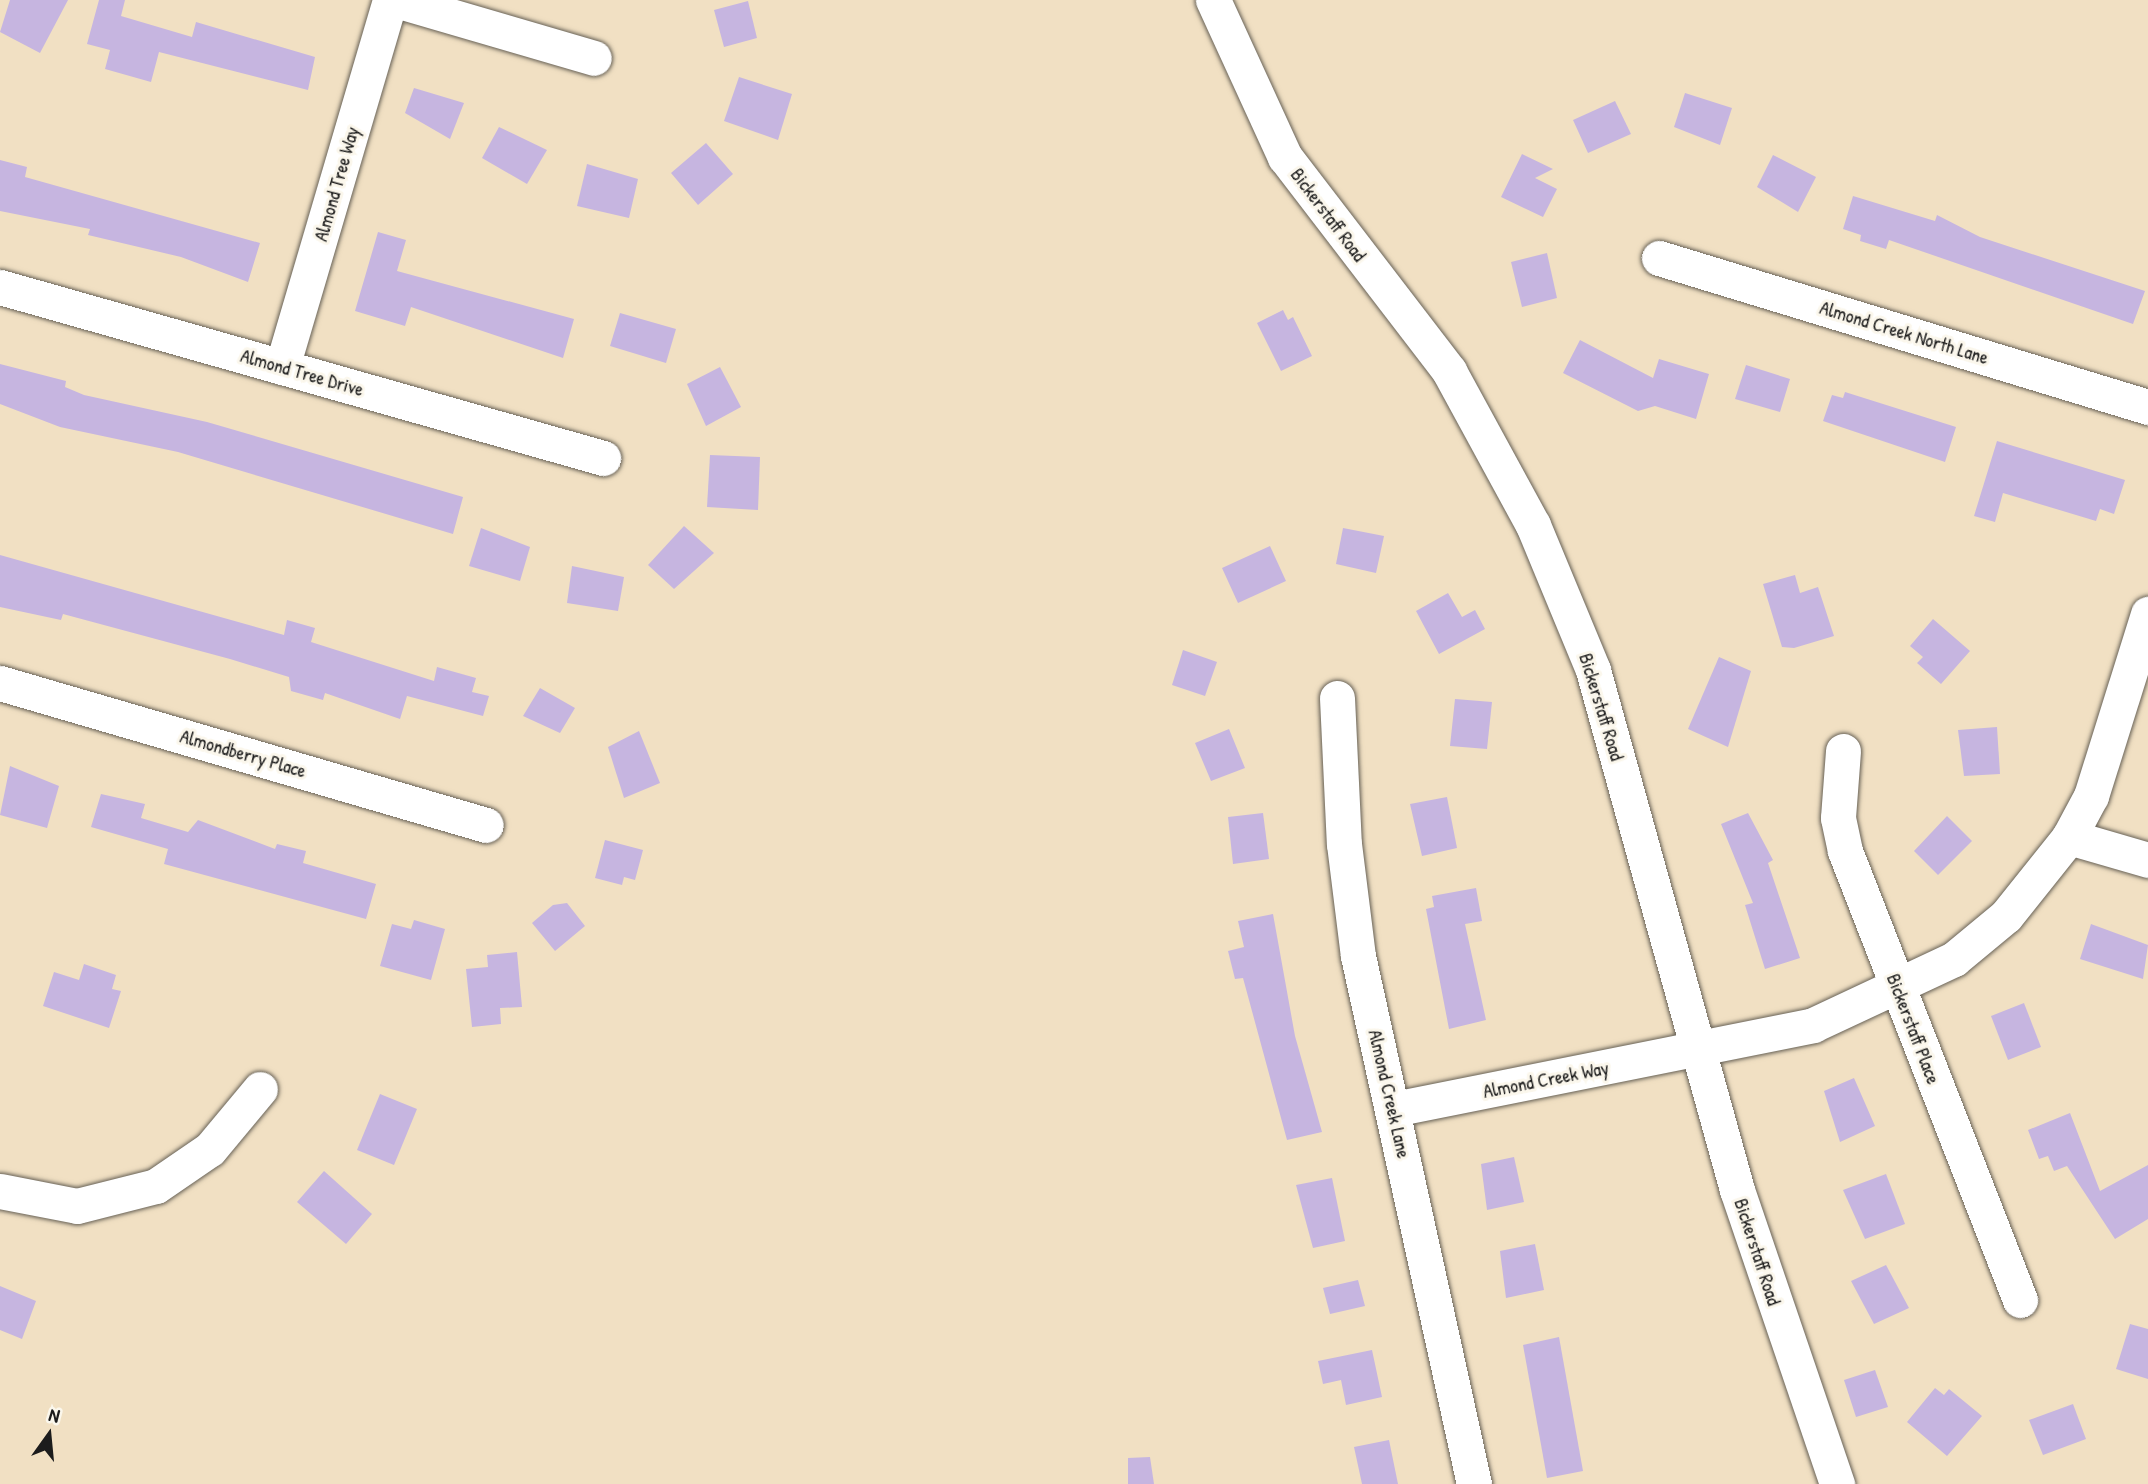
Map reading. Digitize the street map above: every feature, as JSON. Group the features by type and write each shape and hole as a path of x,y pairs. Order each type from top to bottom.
{"street":[{"path":"393,0 594,58"},
{"name":"Almond Tree Way","path":"282,367 393,0"},
{"name":"Bickerstaff Road","path":"1213,0 1285,157 1449,371 1533,525 1593,670 1737,1190 1837,1484"},
{"name":"Almond Creek North Lane","path":"1660,258 2148,407"},
{"name":"Almond Tree Drive","path":"0,287 603,458"},
{"name":"Almond Creek Way","path":"1394,1110 1699,1051 1844,1015 1954,959 2006,916 2068,837 2091,796 2148,614"},
{"name":"Almondberry Place","path":"0,683 486,825"},
{"name":"Almond Creek Lane","path":"1337,698 1344,844 1358,956 1394,1110 1474,1484"},
{"name":"Bickerstaff Place","path":"1843,751 1843,840 1897,989 2020,1300"},
{"path":"2068,837 2148,860"},
{"path":"0,1191 77,1206 156,1186 210,1149 260,1088"}],"building":[{"path":"10,0 68,0 40,53 0,32"},
{"path":"99,0 125,0 121,16 192,37 196,22 315,57 308,90 159,52 151,82 105,69 110,50 87,44"},
{"path":"748,1 757,38 724,47 714,10"},
{"path":"739,77 792,94 778,140 724,121"},
{"path":"414,88 464,103 450,139 405,113"},
{"path":"1685,93 1732,108 1720,145 1674,127"},
{"path":"1615,101 1631,134 1588,153 1573,120"},
{"path":"499,127 547,150 527,184 482,158"},
{"path":"706,143 733,174 698,205 671,173"},
{"path":"1522,154 1553,169 1535,178 1557,189 1543,217 1501,197"},
{"path":"1773,155 1816,177 1798,212 1757,187"},
{"path":"0,160 27,167 25,177 260,243 248,282 181,257 88,235 90,229 0,211"},
{"path":"587,164 638,179 629,218 577,206"},
{"path":"1853,196 1935,221 1937,215 1980,237 2145,291 2133,324 1889,240 1886,249 1860,241 1861,235 1843,229"},
{"path":"378,232 406,240 397,271 574,319 563,358 411,307 405,326 355,311"},
{"path":"1547,253 1557,298 1522,307 1511,262"},
{"path":"1283,310 1288,320 1293,317 1312,356 1281,371 1257,323"},
{"path":"620,313 676,329 666,363 610,346"},
{"path":"1580,340 1653,378 1659,359 1709,374 1696,419 1655,406 1638,411 1563,373"},
{"path":"0,364 66,381 65,387 84,395 207,422 463,497 453,534 178,452 60,427 0,404"},
{"path":"1746,365 1790,379 1780,412 1735,399"},
{"path":"720,367 741,407 706,426 687,384"},
{"path":"1845,392 1956,427 1945,462 1823,421 1832,395 1843,398"},
{"path":"1997,441 2125,480 2114,514 2100,509 2096,521 2003,493 1995,522 1974,516"},
{"path":"710,455 760,457 758,510 707,507"},
{"path":"684,526 714,553 674,589 648,565"},
{"path":"481,528 530,547 520,581 469,566"},
{"path":"1343,528 1384,536 1376,573 1336,564"},
{"path":"1270,546 1286,581 1238,603 1222,568"},
{"path":"0,555 284,635 287,620 315,628 311,642 434,681 437,667 476,678 472,692 489,696 483,716 407,696 400,719 325,693 323,700 291,691 289,677 230,659 63,614 61,620 0,607"},
{"path":"572,566 624,577 618,611 567,603"},
{"path":"1795,575 1800,593 1818,587 1834,636 1794,648 1782,647 1763,584"},
{"path":"1448,593 1462,617 1475,610 1485,629 1439,654 1416,611"},
{"path":"1933,619 1970,651 1941,684 1917,663 1923,657 1910,646"},
{"path":"1183,650 1217,662 1205,696 1172,685"},
{"path":"1719,657 1751,671 1728,747 1688,729"},
{"path":"540,688 575,708 560,733 523,716"},
{"path":"1455,699 1492,702 1487,749 1450,746"},
{"path":"1997,727 2000,774 1964,776 1958,730"},
{"path":"1229,729 1245,768 1211,781 1195,743"},
{"path":"639,731 660,783 624,798 608,747"},
{"path":"10,766 59,786 47,828 0,815"},
{"path":"101,794 145,804 141,818 188,832 198,820 275,849 277,844 306,851 303,863 376,884 366,919 164,864 168,849 91,827"},
{"path":"1447,797 1457,848 1422,856 1410,804"},
{"path":"1263,813 1269,859 1233,864 1228,817"},
{"path":"1748,813 1773,860 1768,863 1800,958 1765,969 1745,905 1753,903 1721,824"},
{"path":"1947,816 1972,841 1938,875 1914,851"},
{"path":"605,840 643,850 635,880 624,877 622,885 595,878"},
{"path":"1476,888 1482,921 1465,924 1486,1020 1449,1029 1426,909 1434,907 1432,896"},
{"path":"567,903 585,926 555,951 532,923 553,905"},
{"path":"1273,914 1295,1036 1322,1132 1287,1140 1243,978 1235,979 1228,951 1244,947 1238,921"},
{"path":"414,920 445,929 431,980 380,966 392,924 411,929"},
{"path":"2091,924 2148,945 2143,979 2080,959"},
{"path":"517,952 522,1007 500,1008 501,1024 472,1027 466,969 488,967 487,955"},
{"path":"84,964 116,975 112,989 121,991 109,1028 43,1006 54,972 79,980"},
{"path":"2024,1003 2041,1047 2008,1060 1991,1016"},
{"path":"1854,1078 1875,1126 1840,1142 1824,1091"},
{"path":"380,1094 417,1109 394,1165 357,1150"},
{"path":"2070,1113 2100,1191 2148,1165 2148,1219 2115,1239 2067,1166 2054,1171 2048,1156 2039,1159 2028,1130"},
{"path":"1514,1157 1524,1202 1487,1210 1481,1164"},
{"path":"324,1171 372,1214 346,1244 297,1202"},
{"path":"1886,1174 1905,1224 1865,1239 1843,1190"},
{"path":"1332,1178 1345,1241 1313,1248 1296,1185"},
{"path":"1535,1244 1544,1290 1506,1298 1500,1251"},
{"path":"1886,1265 1909,1308 1874,1324 1851,1281"},
{"path":"1358,1280 1365,1306 1330,1314 1323,1288"},
{"path":"0,1286 36,1301 22,1339 0,1330"},
{"path":"2130,1324 2148,1329 2148,1379 2116,1369"},
{"path":"1559,1337 1583,1471 1547,1478 1523,1345"},
{"path":"1372,1350 1382,1397 1346,1405 1341,1380 1323,1384 1318,1361"},
{"path":"1875,1370 1888,1407 1856,1417 1844,1380"},
{"path":"1935,1388 1944,1395 1949,1389 1982,1416 1947,1456 1907,1422"},
{"path":"2073,1404 2086,1439 2043,1455 2029,1420"},
{"path":"1389,1440 1398,1484 1362,1484 1354,1447"},
{"path":"1150,1457 1154,1484 1128,1484 1128,1458"}]}
